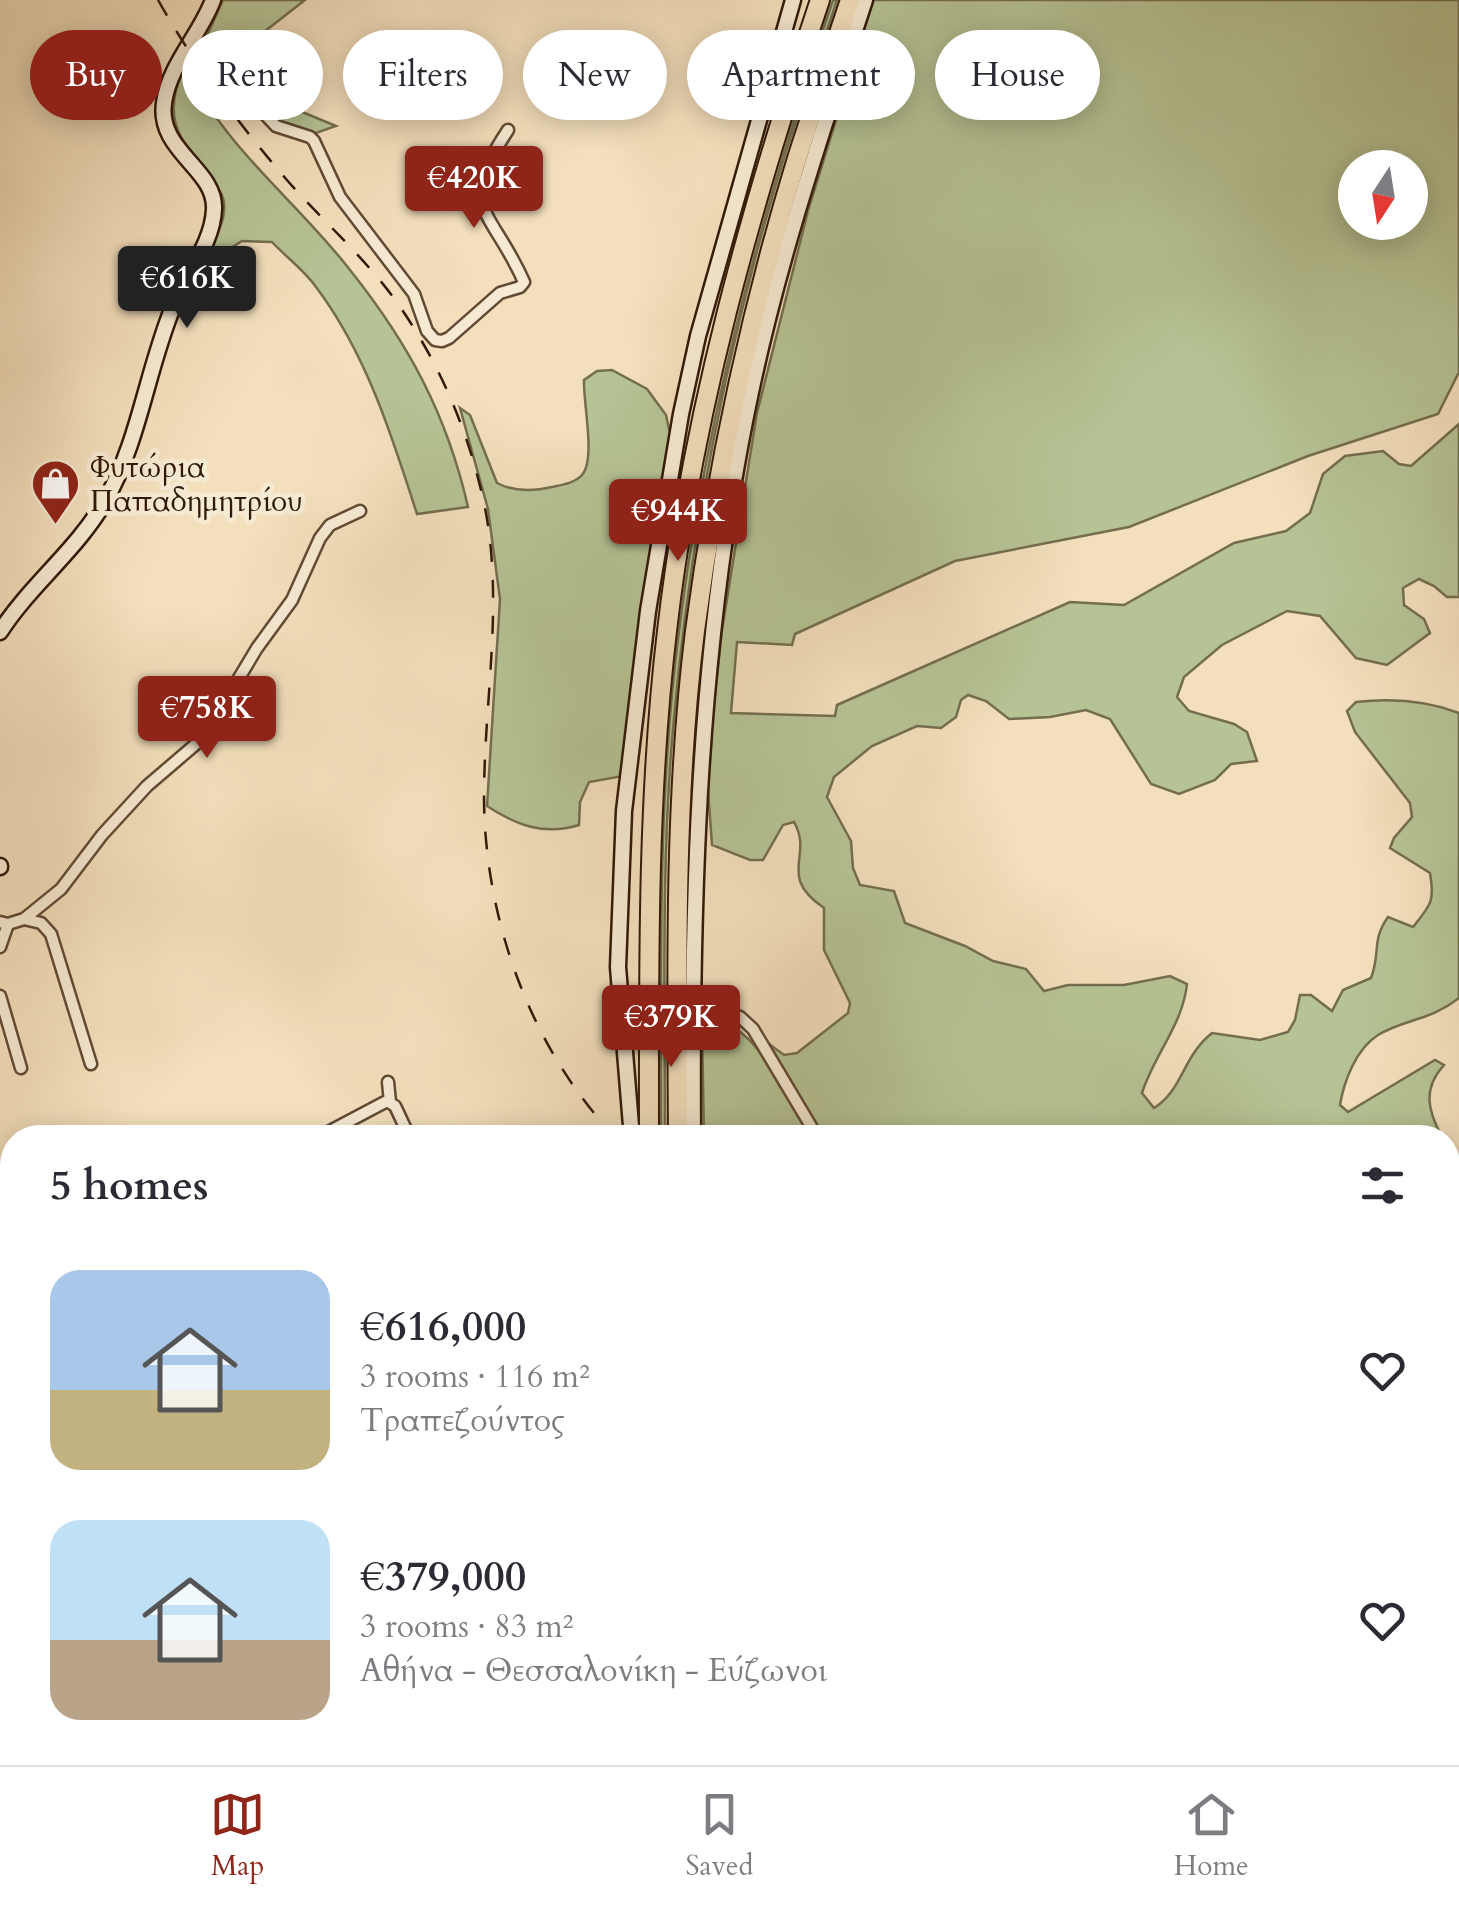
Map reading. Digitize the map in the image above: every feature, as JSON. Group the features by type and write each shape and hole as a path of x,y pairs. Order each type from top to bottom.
{"highway":[{"path":"649,1125 651,812 669,612 696,448 725,313 769,152 820,0"},
{"path":"678,1125 676,948 680,813 698,612 724,452 757,304 796,163 850,0"}],"main road":[{"path":"199,30 213,0"},
{"path":"631,1125 618,968 624,810 648,611 698,336 792,0"},
{"path":"693,1125 692,1002 708,683 732,491 751,389 775,296 866,0"},
{"path":"0,632 33,586 85,530 108,494 169,316 213,216 211,193 170,137 163,114 171,76 182,59"}],"street":[{"path":"270,120 314,141 340,197 414,294 428,331 442,342 500,292 524,282 478,192 481,174 508,130"},
{"path":"24,920 60,889 147,786 203,738 250,657 292,600 320,538 337,520 360,511"},
{"path":"0,947 4,923 41,923 51,934 91,1064"},
{"path":"0,996 22,1068"},
{"path":"692,1002 740,1017 810,1125"},
{"path":"388,1082 390,1102 403,1125"},
{"path":"343,1125 390,1102"}],"green space":[{"path":"223,0 305,0 267,30 210,30"},
{"path":"833,0 837,0 827,30 823,30"},
{"path":"873,0 1459,0 1459,372 1438,414 1308,456 1129,527 955,561 795,634 792,645 737,642 731,713 835,716 837,705 1070,602 1124,605 1234,543 1286,531 1310,513 1323,474 1345,456 1383,451 1399,464 1411,466 1459,424 1459,597 1447,597 1419,579 1403,588 1404,605 1424,619 1430,633 1387,665 1356,658 1320,616 1287,611 1222,645 1184,677 1177,697 1189,711 1234,724 1247,732 1257,761 1231,764 1215,780 1179,794 1151,784 1110,719 1086,710 1009,719 986,701 968,695 961,700 956,717 941,728 917,726 872,746 834,777 827,797 851,841 853,868 860,885 894,891 905,923 993,961 1026,969 1044,991 1068,985 1124,985 1170,976 1187,984 1180,1013 1142,1093 1154,1108 1171,1092 1194,1052 1212,1033 1260,1040 1288,1032 1300,995 1311,995 1332,1011 1343,990 1371,978 1378,940 1388,917 1413,927 1419,920 1432,897 1430,873 1390,848 1412,817 1410,803 1355,732 1347,711 1356,702 1395,700 1459,713 1459,998 1370,1041 1352,1066 1340,1105 1348,1112 1435,1060 1444,1065 1430,1091 1436,1125 817,1125 769,1044 784,1055 797,1053 848,1013 850,1003 824,950 824,908 802,886 799,834 794,822 783,825 763,860 750,860 712,845 708,790 722,630 757,413 808,211 836,120 915,120 915,30 864,30"},
{"path":"182,74 182,120 219,120 337,254 390,325 437,411 468,507 417,514 363,367 334,313 300,269 272,242 242,241 221,254 211,249 222,222 224,202 180,134 174,111"},
{"path":"275,120 322,120 336,126 316,133"},
{"path":"797,120 728,369 689,584 669,780 664,933 665,1125 661,1125 664,820 679,631 690,550 721,391 761,233"},
{"path":"612,370 647,389 666,415 670,433 623,776 589,782 580,802 579,825 542,829 509,819 487,806 500,599 488,509 460,408 470,415 497,483 524,490 572,482 582,475 588,457 584,380 597,371"},
{"path":"711,1019 743,1034 770,1066 804,1125 704,1125 702,1024"}],"railway":[{"path":"158,0 202,70 251,136 393,297 424,345 460,422 484,503 493,575 484,791 492,885 502,931 536,1021 559,1063 605,1125"}],"place":[{"name":"Φυτώρια Παπαδημητρίου","path":"55,526"}]}
